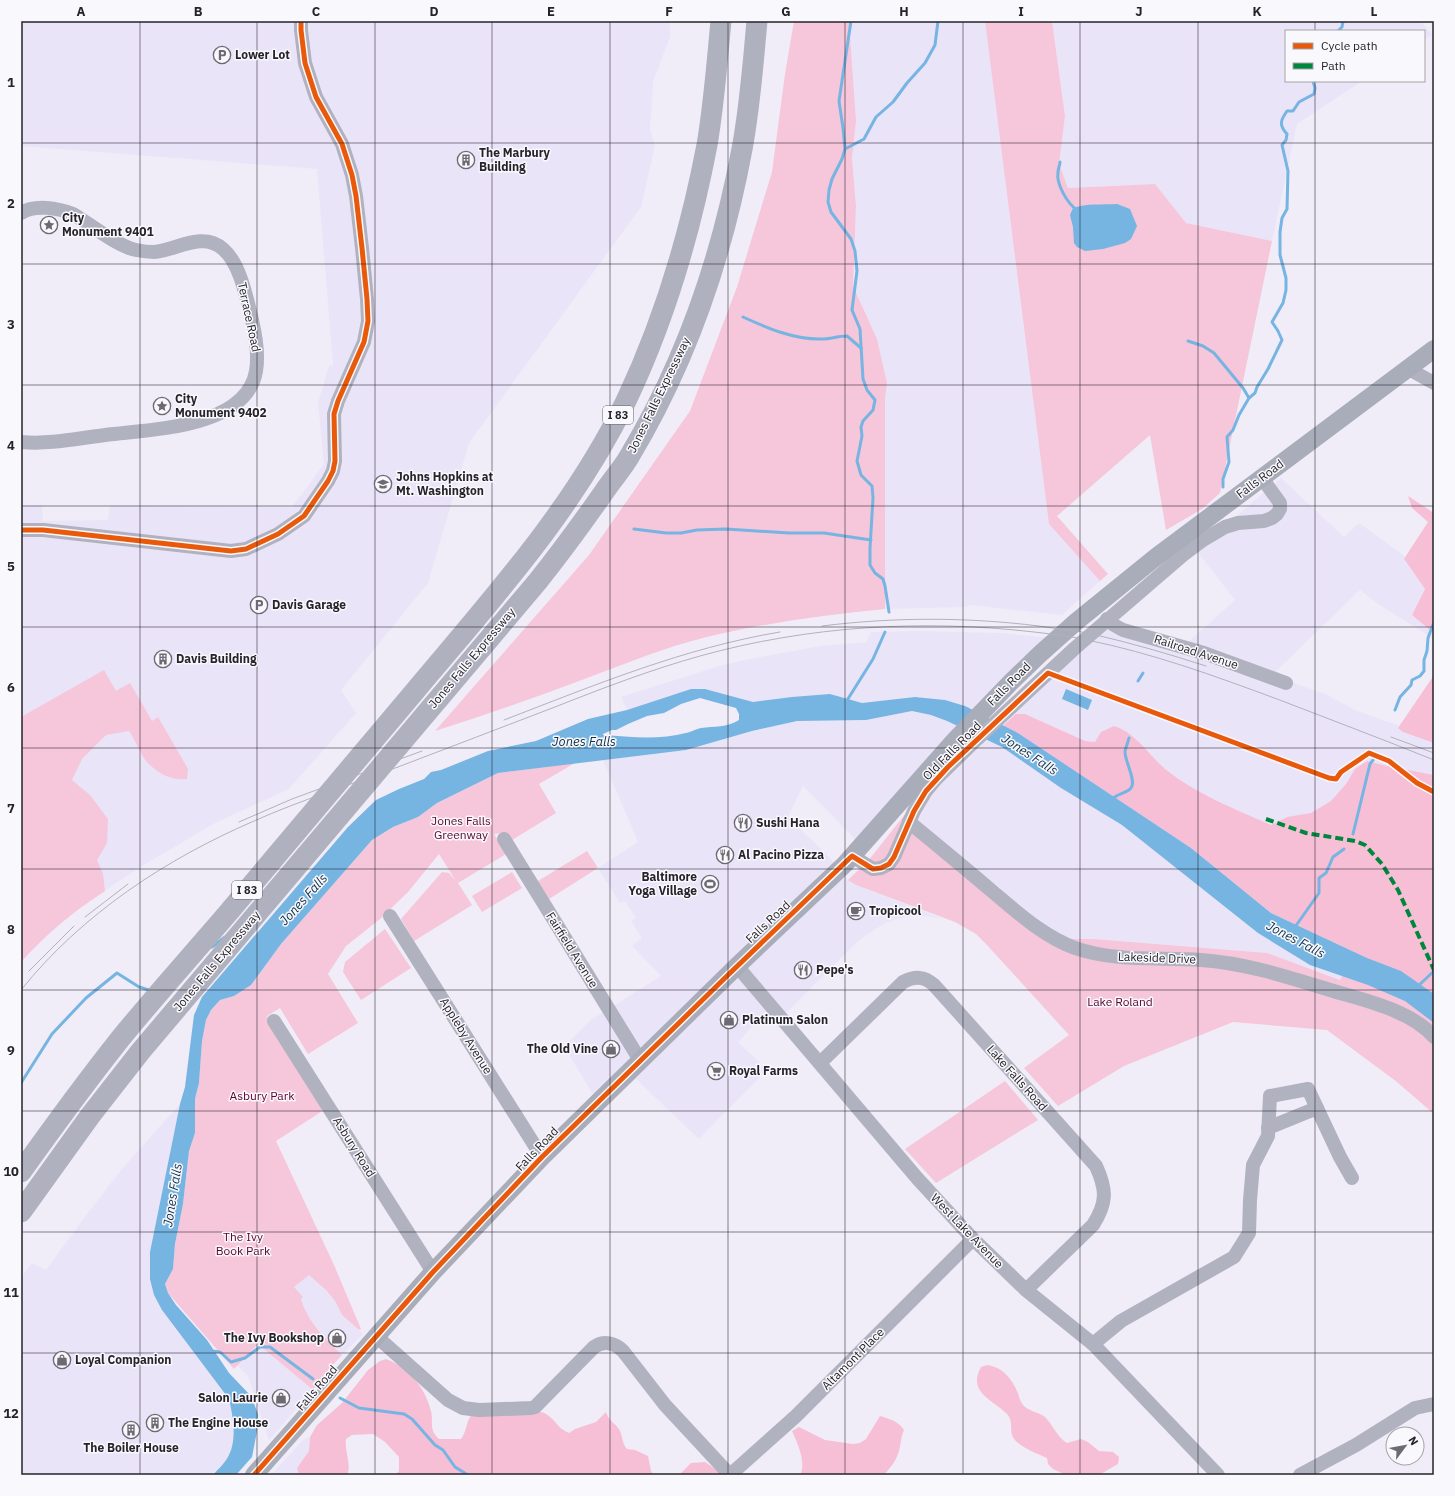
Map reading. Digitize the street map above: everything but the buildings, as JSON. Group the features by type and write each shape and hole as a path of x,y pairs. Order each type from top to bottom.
{"highway":[{"name":"Jones Falls Expressway","path":"21,1172 71,1102 121,1038 520,566 584,476 624,404 642,365 663,315 689,230 707,141 721,21"},
{"name":"Jones Falls Expressway","path":"21,1212 81,1128 140,1052 538,581 578,529 628,458 671,378 703,299 723,235 743,148 757,21"}],"main road":[{"name":"Falls Road","path":"254,1475 433,1272 542,1157 640,1060 852,856 906,793 1010,682 1077,621 1126,581 1434,349"}],"street":[{"path":"21,530 43,530 219,550 231,551 246,549 278,534 304,516 328,481 335,461 334,414 338,401 364,342 368,320 367,299 356,196 352,175 342,144 316,96 305,63 301,21"},
{"name":"Terrace Road","path":"21,213 32,209 54,208 65,210 124,246 135,250 153,252 202,240 222,248 229,255 237,268 251,318 258,356 256,372 251,385 243,397 235,405 207,418 161,429 45,443 21,442"},
{"path":"1408,368 1434,383"},
{"name":"Old Falls Road","path":"852,856 873,868 881,868 889,864 894,857 914,811 926,791 977,739 1107,620 1183,555 1214,533 1225,527 1238,523 1264,521 1276,515 1280,509 1280,503 1262,478"},
{"name":"Railroad Avenue","path":"1107,620 1114,626 1123,630 1204,653 1286,683"},
{"name":"Lakeside Drive","path":"909,822 1023,916 1066,945 1089,952 1110,956 1215,961 1237,964 1275,973 1393,1010 1416,1022 1434,1037"},
{"name":"Fairfield Avenue","path":"504,839 640,1060"},
{"name":"Appleby Avenue","path":"390,916 542,1157"},
{"name":"West Lake Avenue","path":"737,966 917,1178 973,1239 1026,1290 1093,1344 1218,1475"},
{"name":"Lake Falls Road","path":"820,1063 903,982 911,978 920,977 928,979 934,985 1096,1166 1102,1180 1105,1192 1104,1202 1100,1214 1093,1225 1026,1290"},
{"name":"Asbury Road","path":"274,1021 433,1272"},
{"path":"1093,1344 1121,1321 1234,1258 1249,1233 1253,1165 1268,1136 1270,1096 1308,1089 1340,1157 1352,1178"},
{"path":"1268,1128 1318,1108"},
{"name":"Altamont Place","path":"730,1475 796,1416 973,1239"},
{"path":"376,1336 448,1400 463,1408 479,1410 535,1407 594,1347 599,1344 610,1343 619,1347 665,1405 730,1475"},
{"path":"1300,1475 1356,1445 1415,1408 1434,1404"}],"shaded area":[{"name":"Johns Hopkins at Mt. Washington","path":"21,21 670,21 670,37 653,82 650,129 655,146 641,207 469,443 428,583 341,690 356,713 289,789 215,823 142,866 89,901 57,926 38,943 21,962 21,506 42,505 43,521 108,520 110,505 292,507 324,464 318,403 329,366 333,365 317,169 21,146"},
{"path":"849,21 985,21 1049,524 1100,581 1062,615 970,605 966,607 885,609 885,399 887,383 877,339 853,286 856,206 852,158 856,121"},
{"path":"1052,21 1421,21 1432,35 1425,39 1425,30 1285,30 1285,82 1360,82 1297,124 1272,241 1186,223 1155,184 1068,188 1059,164 1065,116"},
{"path":"1281,478 1344,537 1359,523 1406,557 1404,560 1425,589 1412,615 1430,630 1434,630 1434,639 1378,604 1360,590 1272,675 1325,694 1357,711 1434,738 1434,800 1355,953 1133,810 1018,733 1001,724 1117,620 1185,645 1235,600 1196,550"},
{"path":"1408,496 1434,513 1434,630 1430,630 1412,615 1425,589 1404,559 1428,522 1412,508"},
{"path":"920,631 1001,633 1049,638 974,711 945,700 915,697 862,703 792,697 753,702 705,689 691,689 627,710 621,697 716,667 744,660 820,646 866,642 871,632"},
{"path":"1434,675 1434,743 1403,732 1398,728"},
{"path":"912,711 931,715 958,726 856,840 803,786 788,817 834,862 848,880 856,885 943,919 915,916 904,917 885,923 859,940 777,1022 766,1011 738,1042 767,1070 699,1139 636,1079 602,1110 564,1046 591,1020 661,976 632,946 642,938 631,921 636,918 625,901 620,903 598,868 638,842 603,760 686,750 753,731 797,721 866,720"},
{"path":"1016,714 1025,714 1085,741 1095,742 1101,732 1114,726 1122,729 1135,739 1165,769 1177,778 1216,800 1271,825 1287,817 1311,813 1331,801 1346,784 1355,769 1367,761 1434,775 1434,994 1401,971 1367,958 1271,913 1191,848 1018,733 1003,726"},
{"path":"984,739 1002,747 1061,788 1122,825 1310,965 1342,976 1341,980 1267,953 1094,939 1062,939 1050,932 906,813"},
{"path":"180,1104 150,1252 150,1279 162,1310 229,1399 233,1414 233,1443 229,1456 213,1475 21,1475 21,1278 32,1263 46,1270 121,1170"},
{"path":"309,1274 335,1301 342,1315 363,1334 342,1355 328,1342 303,1308 301,1299 303,1297 293,1287"},
{"path":"258,1344 313,1390 269,1440 248,1376 237,1365"},
{"path":"386,1359 409,1373 420,1386 425,1394 431,1411 432,1429 439,1439 461,1439 472,1414 542,1412 550,1416 561,1429 569,1433 575,1429 596,1422 606,1412 620,1431 625,1447 648,1456 651,1471 654,1475 395,1475 399,1471 399,1457 385,1442 373,1434 352,1435 346,1439 349,1466 347,1475 299,1475 297,1468 309,1451 310,1437 317,1425 342,1403 368,1370 380,1361"},
{"path":"987,1365 998,1368 1006,1374 1016,1388 1023,1405 1045,1417 1067,1443 1081,1439 1088,1442 1099,1451 1113,1452 1119,1457 1118,1464 1099,1475 1066,1475 1053,1469 1048,1464 1047,1458 1022,1446 1014,1439 1012,1435 1011,1422 1007,1414 988,1399 979,1389 977,1376 981,1367"},
{"path":"880,1416 896,1422 904,1430 896,1458 884,1475 800,1475 802,1470 802,1459 799,1447 792,1431 799,1427 825,1440 853,1444 860,1443 866,1439"},
{"path":"310,1437 309,1451 297,1468 299,1475 271,1475 303,1440"},
{"path":"705,1462 717,1470 721,1475 679,1475 691,1463"}],"green space":[{"path":"794,21 849,21 856,121 852,158 856,206 853,286 877,339 887,383 885,399 885,609 771,624 689,642 648,655 515,704 435,731 589,555 690,411 737,287 772,172 785,74"},
{"path":"985,21 1052,21 1065,116 1059,164 1068,188 1155,184 1186,223 1272,241 1220,493 1202,509 1166,530 1150,435 1057,516 1108,574 1100,581 1049,524"},
{"path":"104,670 116,691 130,683 152,721 158,717 188,769 187,779 175,779 155,769 146,761 129,731 106,735 82,759 72,780 90,795 108,819 107,843 97,860 103,874 105,891 61,924 40,942 21,962 21,717"},
{"path":"575,763 539,784 556,813 512,840 502,833 494,834 506,854 458,883 472,905 414,941 401,919 442,872 449,873 456,881 439,854 408,892 380,919 346,946 328,974 358,1023 308,1054 280,1008 267,1016 324,1110 276,1141 334,1265 361,1329 359,1330 342,1315 335,1301 326,1290 309,1275 294,1287 303,1297 301,1299 312,1322 342,1355 321,1378 313,1390 258,1344 234,1369 168,1293 165,1284 173,1269 175,1244 183,1204 189,1151 195,1133 195,1099 199,1083 202,1041 206,1020 211,1010 220,1000 234,996 251,985 281,944 372,840 393,827 418,817 437,803 498,773"},
{"name":"Lake Roland","path":"1434,800 1434,1114 1397,1082 1327,1030 1233,1022 1124,1066 1058,1106 1024,1068 1069,1035 987,945 976,934 955,922 856,885 848,880 868,861 906,813 1008,900 1062,939 1094,939 1267,953 1340,980"},
{"path":"587,851 598,868 549,899 538,881"},
{"path":"512,872 522,888 482,912 472,896"},
{"path":"385,929 411,968 361,1000 343,972 345,962"},
{"path":"1005,1081 1038,1120 936,1183 905,1149"}],"water":[{"path":"1117,204 1130,209 1137,226 1131,239 1125,243 1103,249 1085,251 1077,247 1074,243 1073,227 1070,215 1073,208 1089,205"},
{"name":"Jones Falls","path":"691,689 705,689 753,702 830,694 862,703 915,697 945,700 965,706 1018,733 1191,848 1271,913 1367,958 1401,971 1434,994 1434,1023 1405,1001 1368,985 1310,965 1258,933 1122,825 1061,788 1002,747 931,715 912,711 866,720 797,721 752,731 686,750 498,773 437,803 418,817 393,827 372,840 281,944 251,985 234,996 220,1000 211,1010 206,1020 202,1041 199,1083 195,1099 195,1133 189,1151 183,1204 175,1244 173,1269 165,1284 168,1293 176,1305 207,1340 229,1373 251,1396 258,1414 258,1426 252,1457 236,1475 213,1475 228,1458 233,1442 233,1420 229,1399 162,1310 154,1295 150,1279 150,1252 180,1104 185,1087 194,1015 202,997 348,827 376,800 424,779 431,772 441,770 488,751 536,741 588,719 627,710","holes":["700,698 736,708 739,714 739,720 725,726 701,728 666,737 624,737 603,735 647,716 664,713 681,704"]},
{"path":"1066,689 1092,700 1088,710 1062,699"}],"waterway":[{"path":"851,21 839,101 845,149 842,159 832,179 828,202 831,212 851,239 855,251 857,271 852,310 860,329 863,379 867,390 875,400 873,410 863,421 861,427 862,436 857,461 861,475 872,486 873,498 870,565 875,573 883,579 889,612"},
{"path":"845,149 864,139 876,117 893,102 907,83 925,63 935,45 938,21"},
{"path":"1339,30 1342,27 1343,21"},
{"path":"1223,487 1223,479 1229,462 1227,437 1233,430 1239,415 1249,398 1255,393 1282,340 1272,322 1283,303 1286,290 1286,278 1280,255 1280,232 1282,218 1287,209 1288,171 1282,145 1286,140 1287,134 1281,123 1287,111 1293,111 1299,102 1314,94 1315,88 1313,82"},
{"path":"1060,162 1058,171 1060,187 1066,198 1077,210"},
{"path":"743,317 771,329 802,338 828,339 847,336 861,348"},
{"path":"1188,341 1203,346 1214,353 1243,388 1249,398"},
{"path":"634,529 666,533 726,529 789,533 824,533 871,540"},
{"path":"1395,710 1400,697 1411,685 1412,680 1420,676 1424,671 1424,660 1427,651 1428,638 1434,622"},
{"path":"846,702 873,659 885,632"},
{"path":"1138,681 1143,673"},
{"path":"1112,799 1129,790 1132,785 1125,755 1129,738"},
{"path":"1353,834 1370,764 1376,756"},
{"path":"1295,927 1319,893 1319,878 1326,873 1333,857 1344,849"},
{"path":"212,947 225,937"},
{"path":"1418,986 1434,971"},
{"path":"21,1083 52,1034 86,998 117,973 139,987 149,990 151,989"},
{"path":"212,1351 220,1352 231,1362 245,1358 260,1347 270,1347 313,1379"},
{"path":"340,1398 359,1408 404,1414 412,1419 435,1445 443,1450 455,1467 468,1475"}],"tram line":[{"path":"822,626 876,621 930,619 1012,623 1092,634 1150,649 1206,666"},
{"path":"21,990 45,962 98,913 127,891 158,871 221,836 290,806 663,667 741,646 782,638 824,632 908,626 992,628 1074,637 1135,651 1207,674 1277,699 1434,760"},
{"path":"504,720 606,681 674,658 744,639 780,632"},
{"path":"1391,737 1434,753"},
{"path":"239,822 292,799 422,751"},
{"path":"85,917 128,884"},
{"path":"29,971 74,926"}],"marked path":[{"path":"1266,819 1306,833 1355,841 1365,845 1382,864 1398,890 1434,970"}],"cycle path":[{"path":"21,530 43,530 231,551 246,549 278,534 304,516 328,481 333,471 335,461 334,414 338,401 364,342 368,321 367,299 356,196 352,175 342,144 316,97 305,63 301,21"},
{"path":"254,1475 433,1272 542,1157 728,975 852,856 873,869 881,868 889,864 894,857 914,811 926,791 948,767 1048,673 1329,778 1336,779 1341,772 1369,753 1389,761 1417,783 1434,792"}],"place":[{"name":"Lower Lot","path":"222,55"},
{"name":"The Marbury Building","path":"466,160"},
{"name":"City Monument 9401","path":"49,225"},
{"name":"City Monument 9402","path":"162,406"},
{"name":"Johns Hopkins at Mt. Washington","path":"383,484"},
{"name":"Davis Garage","path":"259,605"},
{"name":"Davis Building","path":"163,659"},
{"name":"Sushi Hana","path":"743,823"},
{"name":"Al Pacino Pizza","path":"725,855"},
{"name":"Baltimore Yoga Village","path":"710,884"},
{"name":"Tropicool","path":"856,911"},
{"name":"Pepe's","path":"803,970"},
{"name":"Platinum Salon","path":"729,1020"},
{"name":"The Old Vine","path":"611,1049"},
{"name":"Royal Farms","path":"716,1071"},
{"name":"The Ivy Bookshop","path":"337,1338"},
{"name":"Loyal Companion","path":"62,1360"},
{"name":"Salon Laurie","path":"281,1398"},
{"name":"The Engine House","path":"155,1423"},
{"name":"The Boiler House","path":"131,1430"}],"park label":[{"name":"Jones Falls Greenway","path":"461,828"},
{"name":"Asbury Park","path":"262,1096"},
{"name":"The Ivy Book Park","path":"243,1244"}]}
